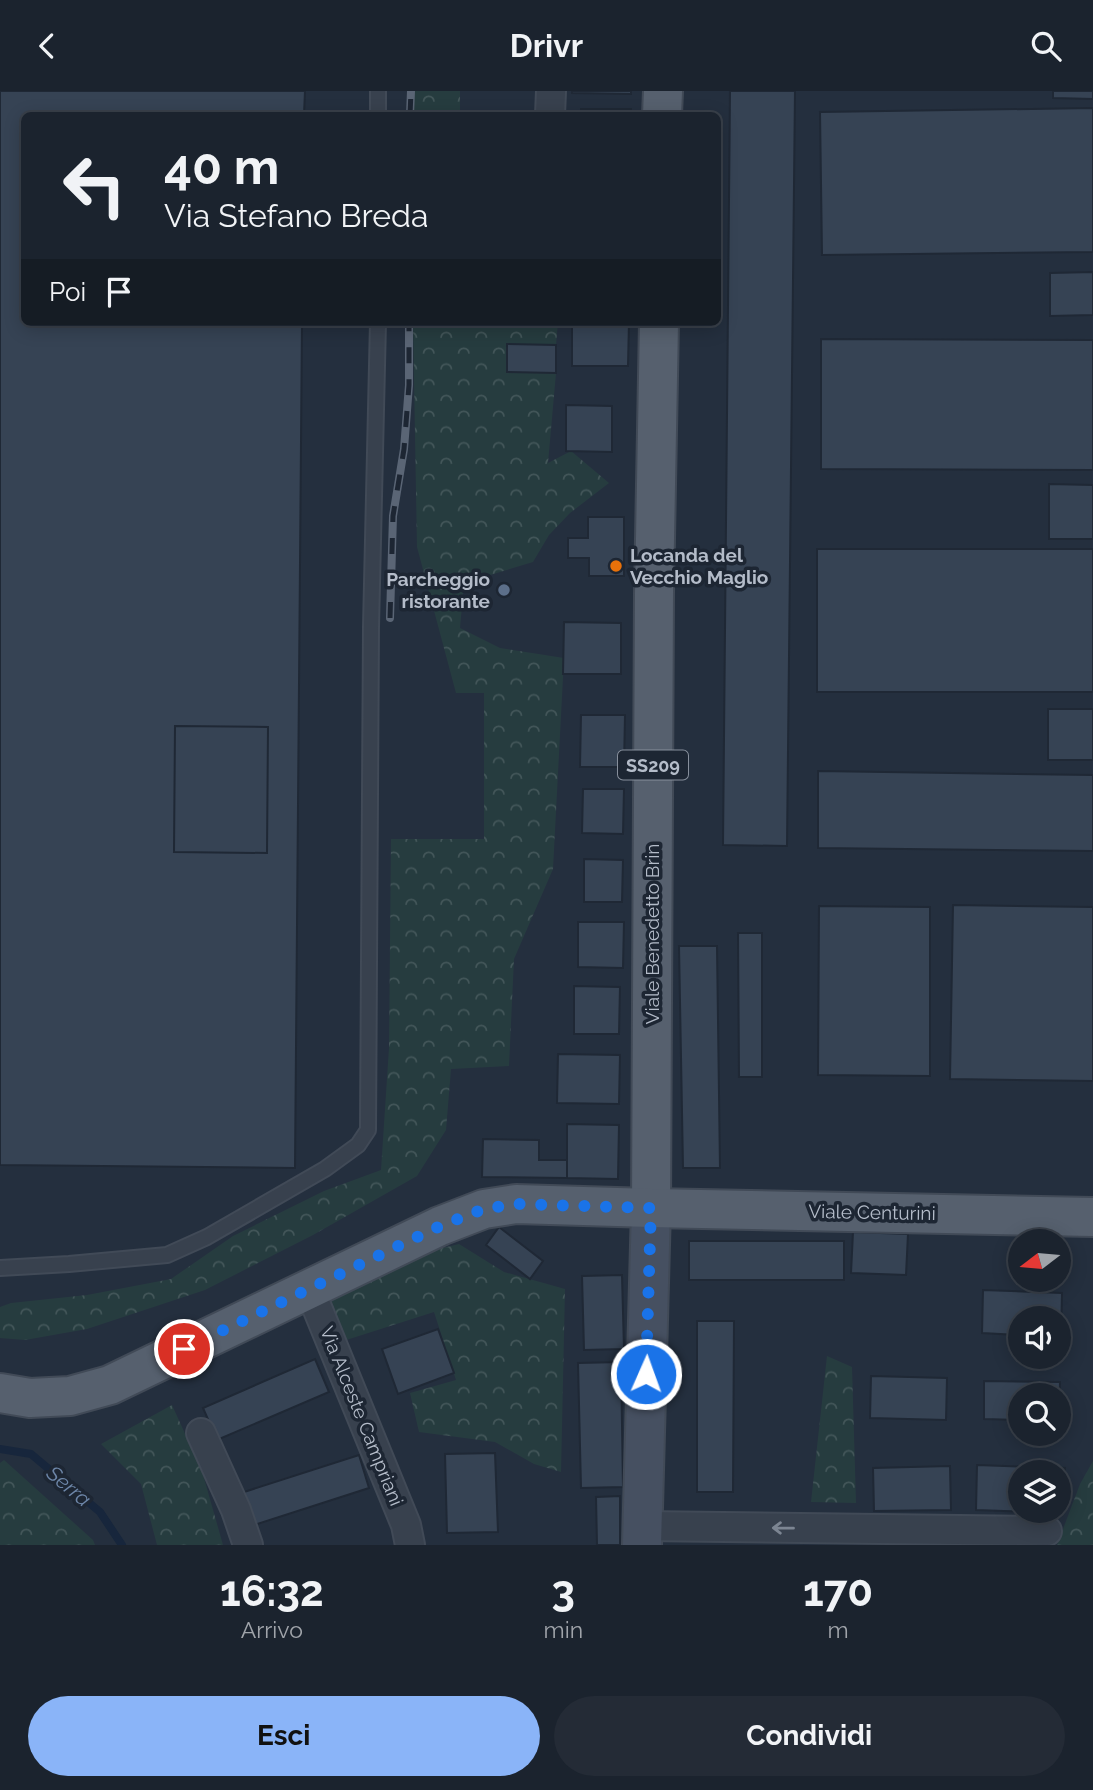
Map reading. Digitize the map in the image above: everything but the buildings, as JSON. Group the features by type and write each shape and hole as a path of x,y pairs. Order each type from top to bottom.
{"main road":[{"path":"662,112 663,91"},
{"name":"Viale Benedetto Brin","path":"651,1208 654,607 659,326"},
{"name":"Viale Centurini","path":"0,1393 30,1398 70,1396 110,1385 309,1288 484,1209 516,1204 1093,1216"}],"street":[{"path":"551,91 551,112"},
{"name":"Viale Benedetto Brin","path":"642,1536 651,1208"},
{"name":"Via Alceste Campriani","path":"309,1288 407,1525 410,1545"},
{"path":"201,1433 236,1510 248,1545"},
{"path":"642,1536 852,1537 1047,1531"}],"lane":[{"path":"378,91 378,112"},
{"path":"0,1268 167,1255 206,1237 325,1169 358,1145 368,1130 371,627 378,326"}],"green space":[{"path":"410,91 460,91 460,112 410,112"},
{"path":"413,326 558,326 556,345 507,344 507,372 556,373 548,463 571,451 609,483 570,513 549,535 533,562 464,583 460,628 500,648 564,658 553,869 514,959 509,1066 451,1069 446,1130 417,1176 313,1235 205,1290 87,1329 25,1340 0,1338 0,1307 11,1303 87,1295 171,1279 233,1236 324,1191 381,1170 389,1048 391,839 484,839 484,693 456,693 417,547"},
{"path":"459,1244 504,1272 565,1289 561,1472 534,1464 495,1442 419,1432 410,1393 456,1380 434,1312 340,1342 323,1277"},
{"path":"827,1356 852,1367 856,1503 811,1502"},
{"path":"172,1405 202,1471 223,1545 157,1545 141,1484 101,1444"},
{"path":"4,1460 93,1540 95,1545 0,1545 0,1463"},
{"path":"1093,1461 1093,1545 1057,1545 1065,1523 1071,1523 1071,1508"}],"waterway":[{"name":"Serra","path":"0,1449 31,1454 100,1512 122,1545"}],"railway":[{"path":"410,112 411,91"},
{"path":"390,618 393,516 404,449 409,385 409,326"}],"place":[{"name":"Locanda del Vecchio Maglio","path":"616,566"},
{"name":"Parcheggio ristorante","path":"504,590"}],"route":[{"path":"184,1349 440,1226 484,1209 516,1204 651,1208 646,1374"}]}
